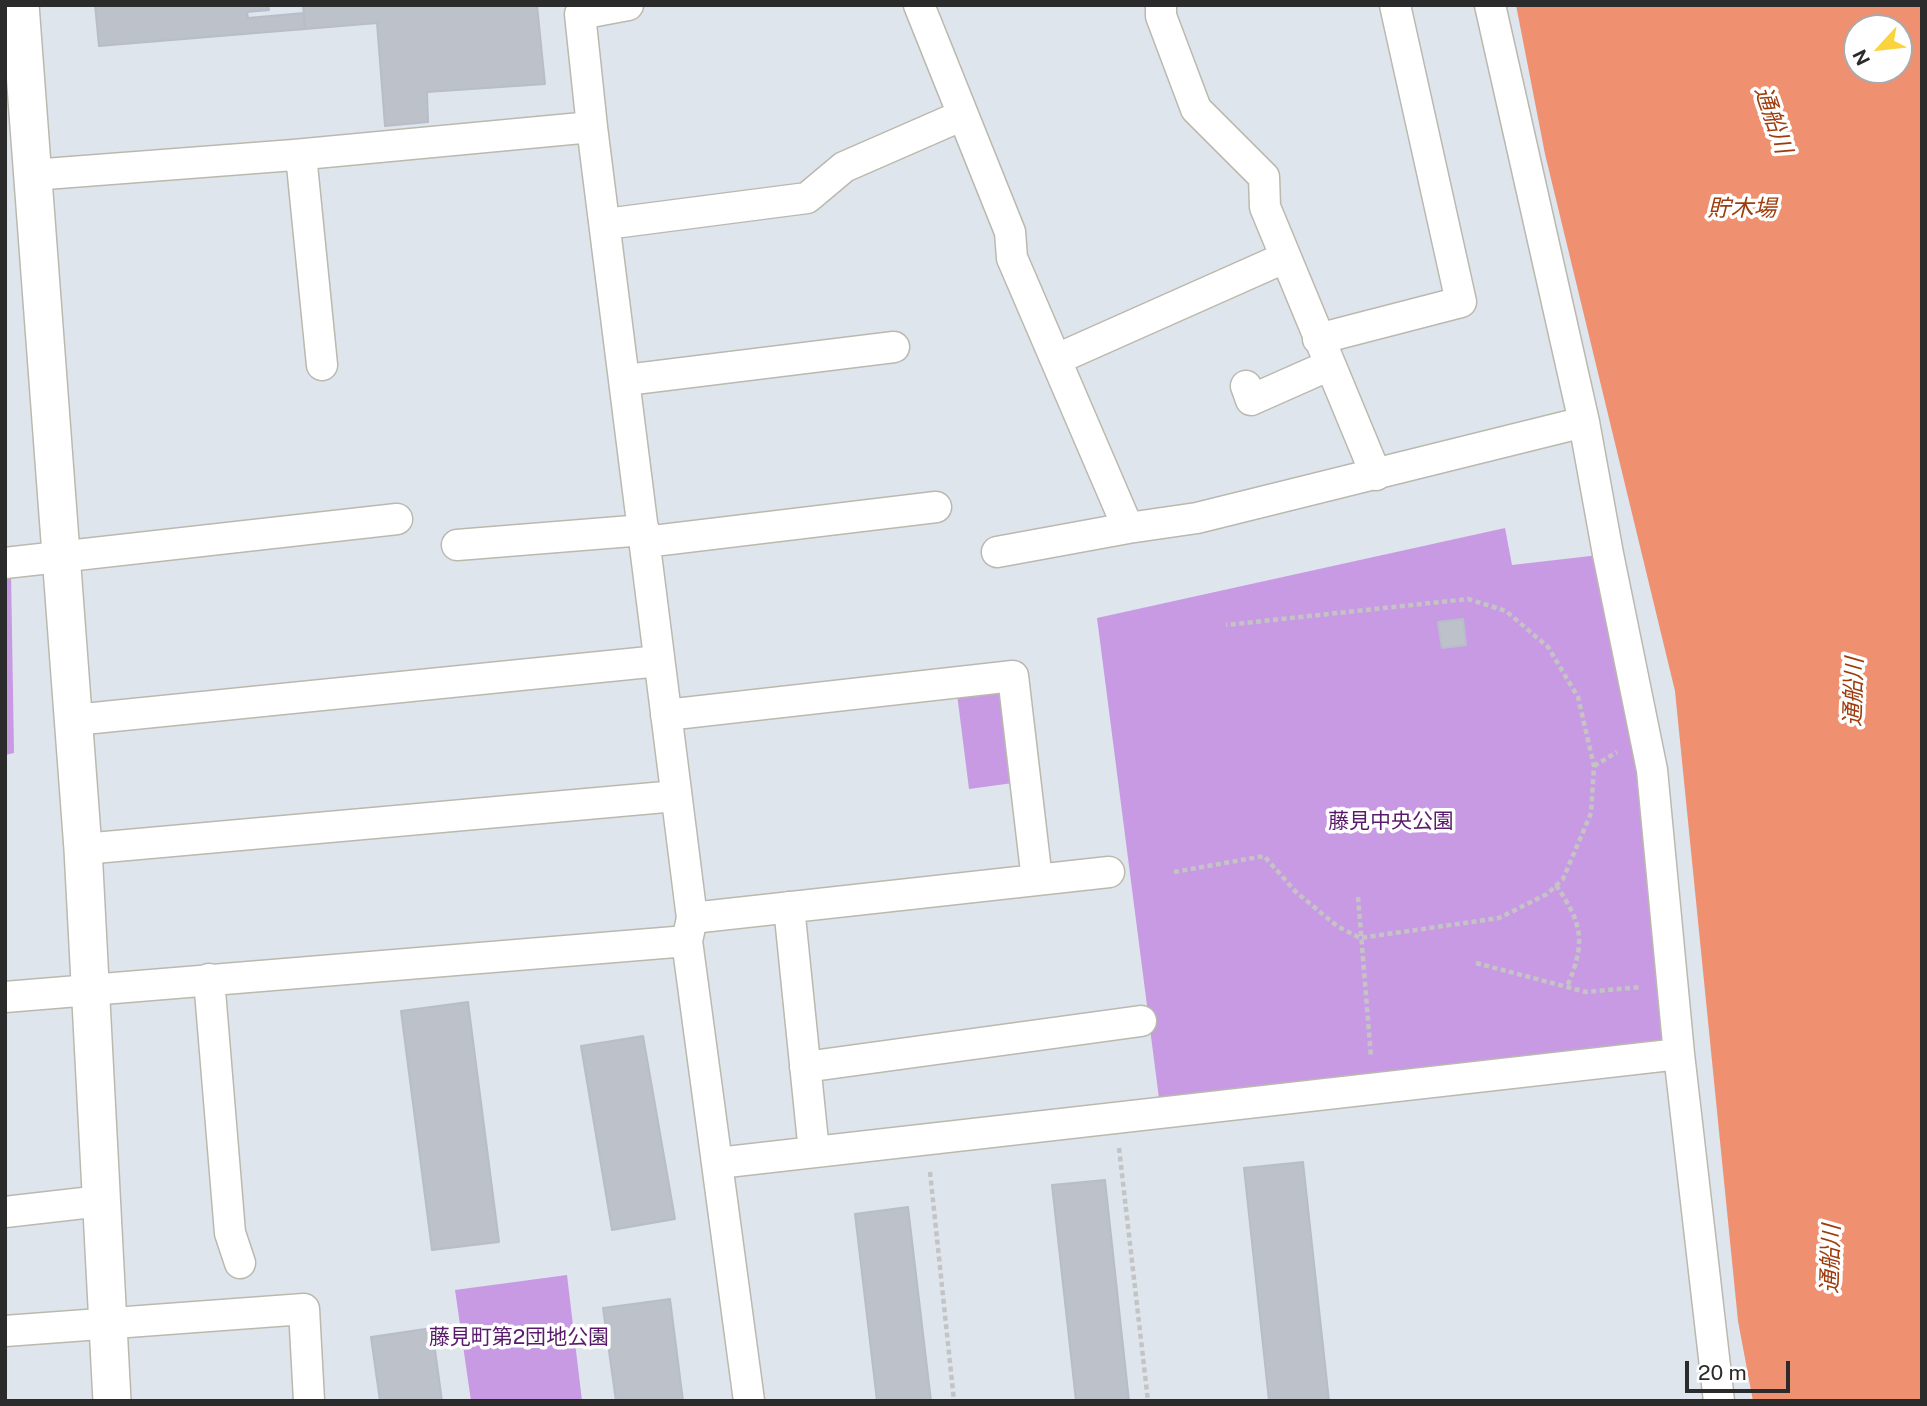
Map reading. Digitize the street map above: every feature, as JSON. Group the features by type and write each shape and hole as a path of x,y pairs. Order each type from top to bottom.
{"street":[{"path":"20,5 83,849 112,1401"},
{"path":"628,5 580,14 676,796 689,930 750,1401"},
{"path":"919,5 1010,232 1012,258 1128,528"},
{"path":"1161,5 1161,16 1196,109 1264,177 1265,207 1284,258 1376,475"},
{"path":"1246,386 1251,400 1324,352 1461,302 1395,5"},
{"path":"1490,5 1584,422 1652,771 1679,1054 1719,1401"},
{"path":"606,224 807,198 844,167 963,116"},
{"path":"32,175 301,155 592,127"},
{"path":"301,155 322,365"},
{"path":"1057,359 1284,258"},
{"path":"626,380 894,347"},
{"path":"998,552 1128,528 1197,519 1584,422"},
{"path":"457,545 644,536 936,507"},
{"path":"5,562 397,519"},
{"path":"74,720 659,661"},
{"path":"666,715 1013,676 1037,880"},
{"path":"83,849 676,796"},
{"path":"5,997 689,930 789,907 1109,872"},
{"path":"789,907 814,1152"},
{"path":"209,979 230,1233 240,1263"},
{"path":"805,1067 1141,1021"},
{"path":"718,1163 1679,1054"},
{"path":"5,1212 101,1201"},
{"path":"5,1331 304,1309 309,1401"}],"path":[{"path":"1174,872 1264,856 1296,891 1337,926 1360,938 1499,918 1547,894 1563,878 1591,813 1594,766 1578,697 1548,647 1506,611 1468,599 1226,625"},
{"path":"1556,885 1569,904 1579,928 1581,944 1567,987"},
{"path":"1359,897 1360,938 1374,1090"},
{"path":"1476,963 1586,992 1673,984"},
{"path":"1116,1119 1148,1401"},
{"path":"926,1140 954,1401"}],"green space":[{"name":"藤見中央公園","path":"1505,528 1512,565 1608,554 1679,1054 1161,1114 1097,618"},
{"path":"5,571 11,571 14,753 5,755"},
{"path":"1001,689 1013,783 969,789 957,694"},
{"name":"藤見町第2団地公園","path":"567,1275 582,1401 471,1401 455,1290"}],"water":[{"name":"貯木場","path":"1516,5 1922,5 1922,1401 1753,1401 1738,1321 1675,691 1545,154"}],"building":[{"path":"95,5 268,5 269,10 247,12 248,18 304,13 305,29 99,46"},
{"path":"303,5 537,5 545,84 427,92 428,122 385,126 377,23 305,29"},
{"path":"1463,619 1466,645 1442,648 1438,622"},
{"path":"468,1002 499,1242 432,1250 401,1011"},
{"path":"643,1036 675,1219 612,1230 581,1046"},
{"path":"1303,1162 1329,1401 1269,1401 1244,1168"},
{"path":"1105,1180 1129,1401 1076,1401 1052,1185"},
{"path":"908,1207 931,1401 877,1401 855,1214"},
{"path":"670,1299 683,1401 616,1401 603,1308"},
{"path":"432,1328 442,1401 380,1401 371,1337"}],"water label":[{"name":"通船川","path":"1773,120"},
{"name":"通船川","path":"1854,692"},
{"name":"通船川","path":"1831,1259"}]}
